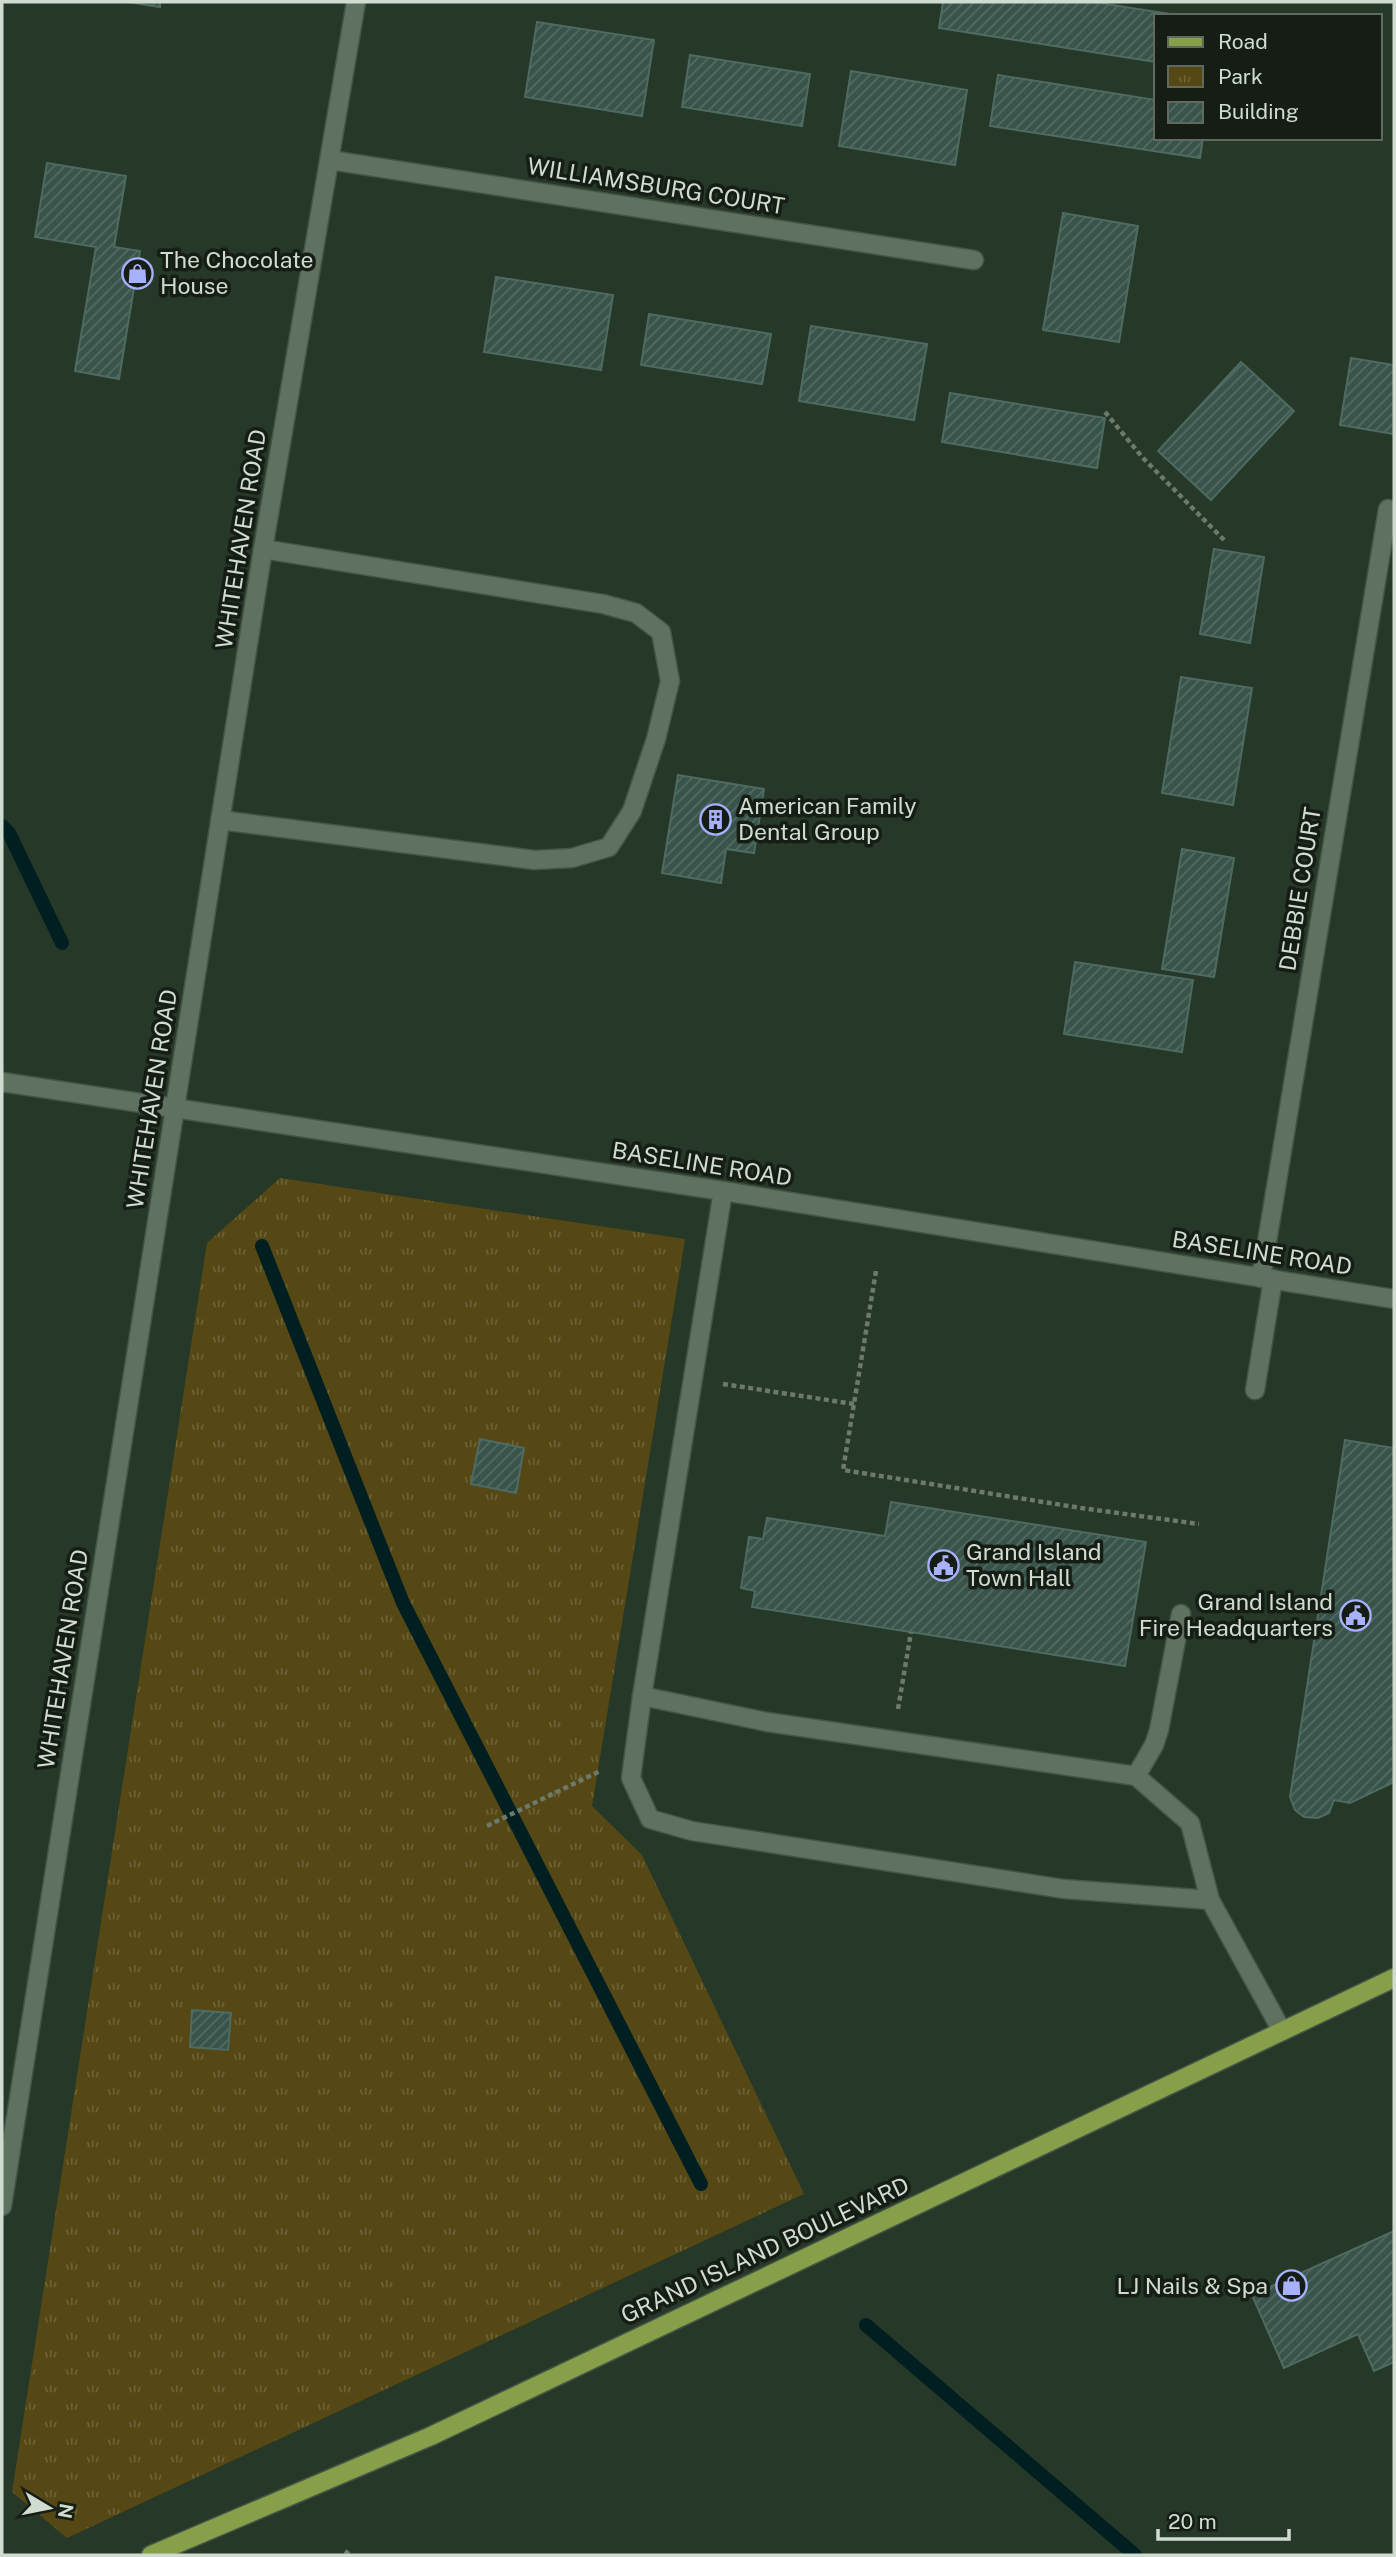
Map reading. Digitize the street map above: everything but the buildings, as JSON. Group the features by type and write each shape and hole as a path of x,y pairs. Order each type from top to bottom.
{"main road":[{"name":"GRAND ISLAND BOULEVARD","path":"151,2555 431,2436 1394,1978"}],"street":[{"name":"WHITEHAVEN ROAD","path":"2,2206 263,549 356,2"},
{"name":"WILLIAMSBURG COURT","path":"330,160 974,260"},
{"name":"DEBBIE COURT","path":"1255,1390 1267,1279 1388,509"},
{"path":"220,820 534,860 572,858 609,848 632,811 656,738 670,681 661,632 636,613 603,604 263,549"},
{"name":"BASELINE ROAD","path":"2,1082 723,1191 1394,1299"},
{"path":"723,1191 631,1778 650,1819 692,1831 1064,1889 1210,1900"},
{"path":"1136,1776 1160,1730 1181,1614"},
{"path":"642,1696 768,1722 1136,1776 1190,1823 1210,1900 1282,2031"}],"path":[{"path":"1105,412 1143,458 1226,542"},
{"path":"876,1271 843,1470 1199,1524"},
{"path":"693,1380 854,1404"},
{"path":"898,1709 911,1632"},
{"path":"487,1826 607,1767"}],"green space":[{"path":"280,1178 685,1239 592,1806 642,1855 804,2194 67,2538 12,2492 207,1243"}],"waterway":[{"path":"2,826 9,833 62,943"},
{"path":"262,1246 403,1603 701,2184"},
{"path":"866,2325 1135,2555"}],"place":[{"name":"The Chocolate House","path":"137,273"},
{"name":"American Family Dental Group","path":"715,819"},
{"name":"Grand Island Town Hall","path":"943,1565"},
{"name":"Grand Island Fire Headquarters","path":"1356,1615"},
{"name":"LJ Nails & Spa","path":"1291,2286"}]}
